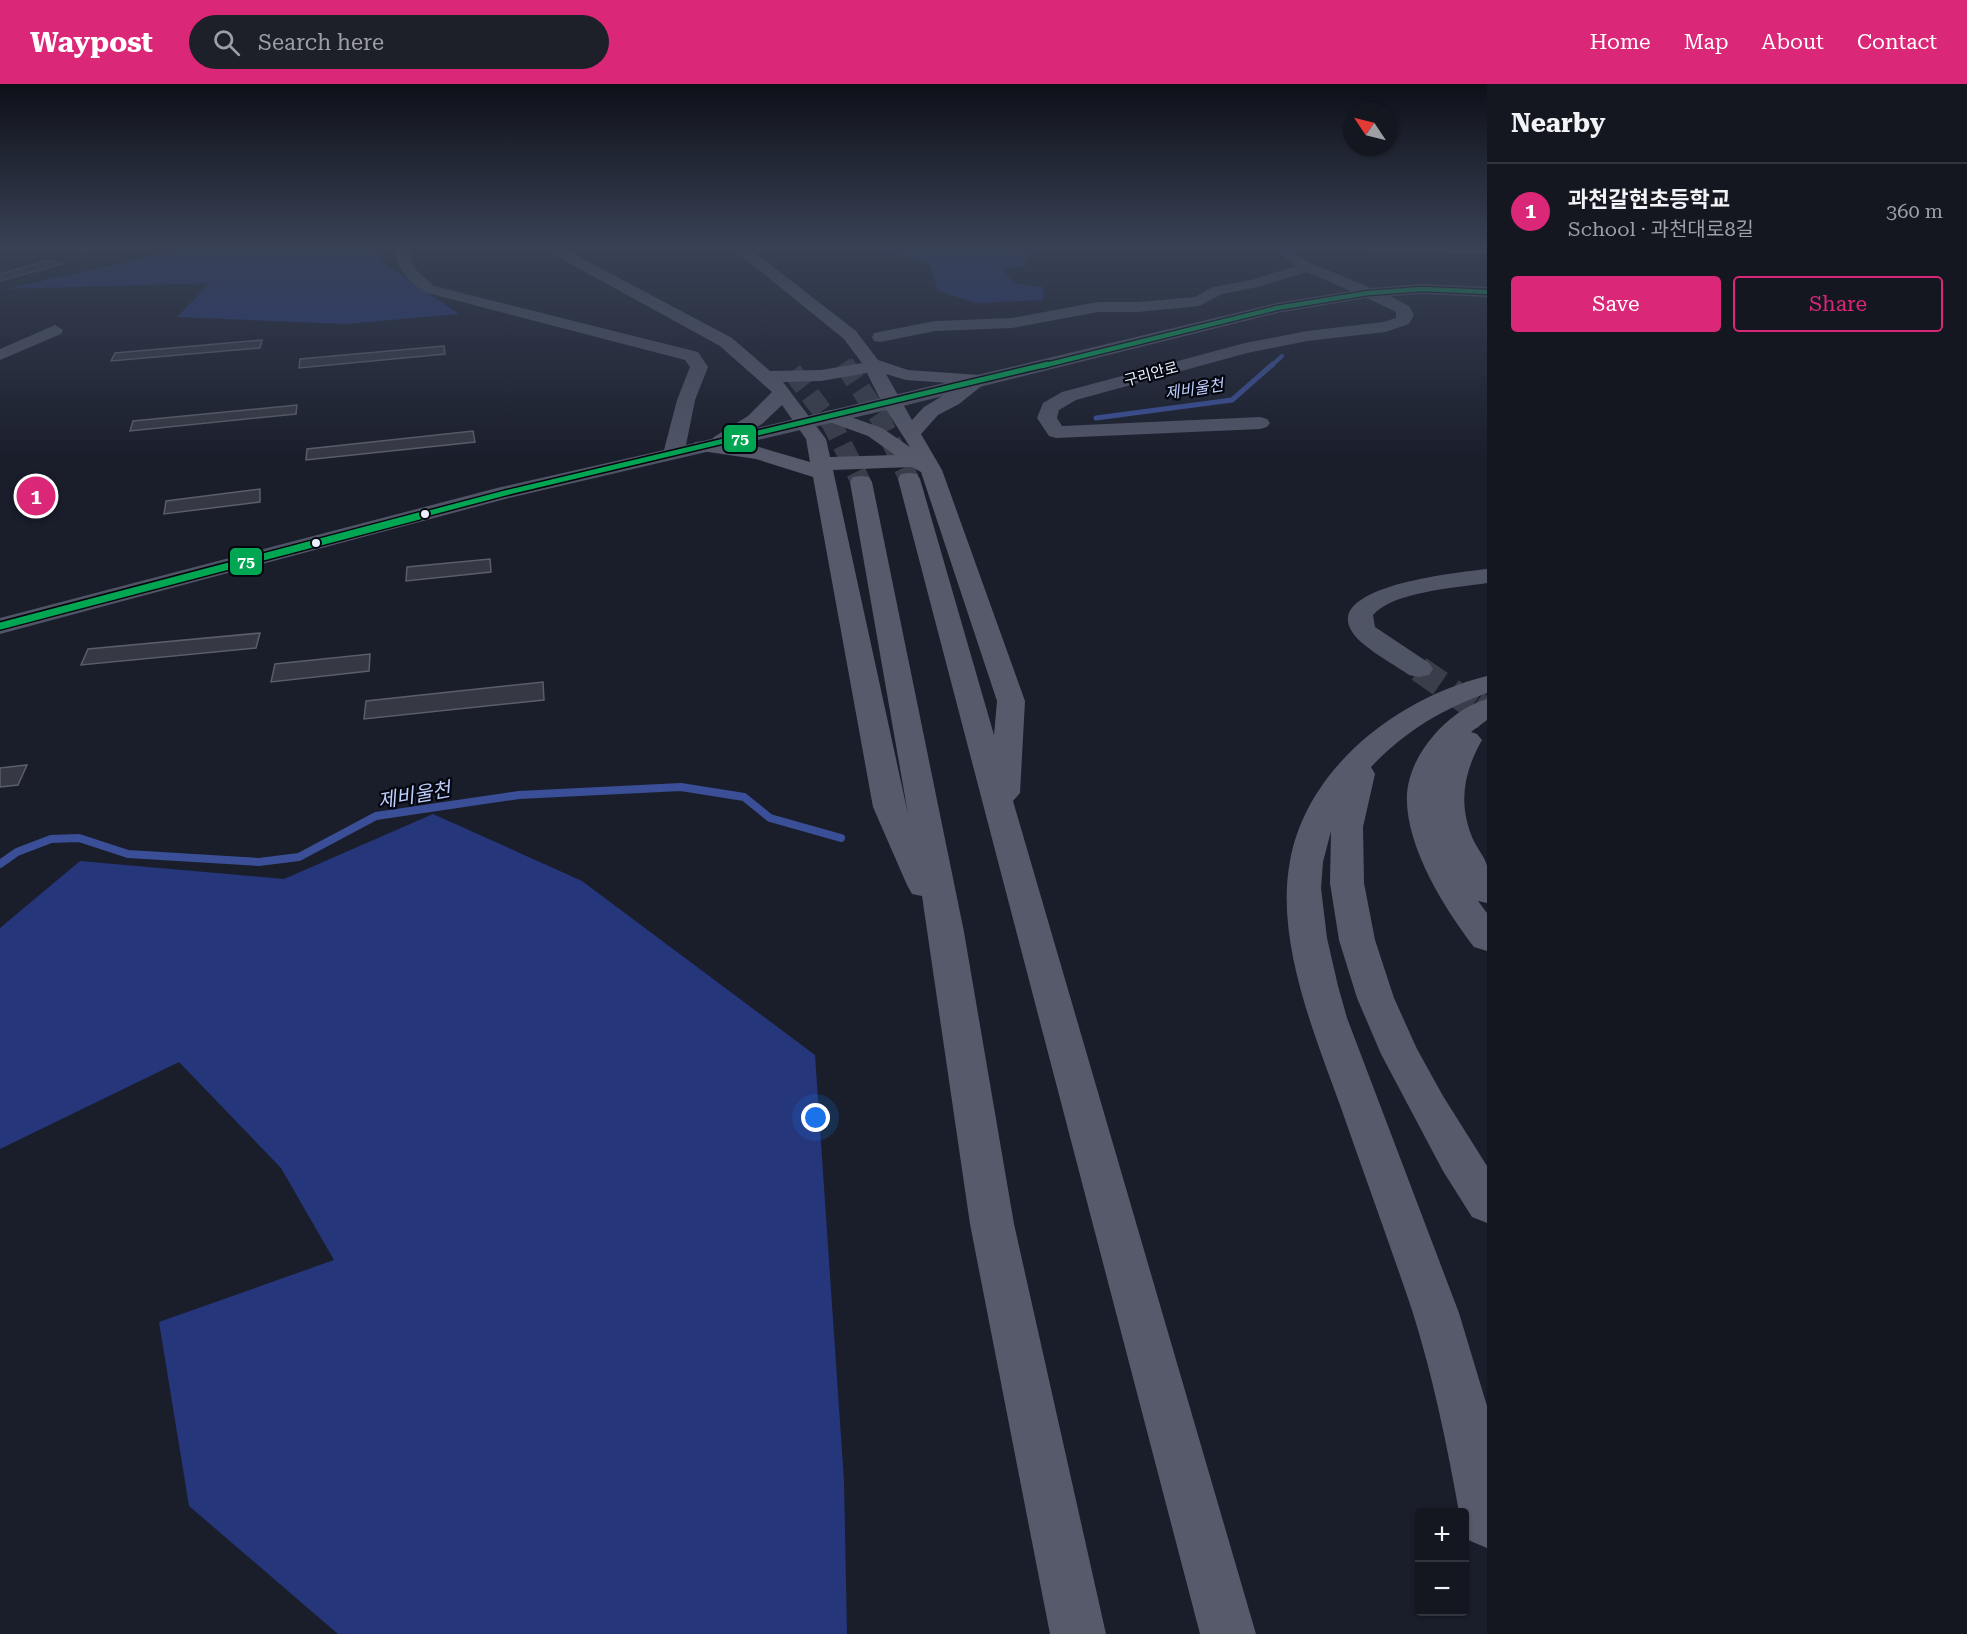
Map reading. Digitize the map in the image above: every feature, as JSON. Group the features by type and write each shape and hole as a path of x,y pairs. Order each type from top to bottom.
{"highway":[{"path":"680,317 726,342 822,405 854,411"},
{"path":"708,317 740,334"},
{"path":"828,317 850,335 873,365 891,403 922,450 919,470 1003,819 1228,1634"},
{"path":"781,378 858,370 873,365 906,375 980,380"},
{"path":"781,378 816,439 889,807 945,932"},
{"path":"711,443 757,419 774,406 781,378"},
{"path":"910,434 931,411 952,400 980,380"},
{"path":"831,416 875,432 919,470 1011,701 1003,819"},
{"path":"711,443 822,469 841,462 919,470"},
{"path":"861,482 945,932 992,1224 1077,1634"},
{"path":"1487,684 1440,702 1414,716 1392,732 1353,768 1331,799 1314,831 1307,857 1304,887 1307,927 1315,971 1328,1018 1439,1325 1472,1441 1487,1521"},
{"path":"1487,708 1462,723 1445,739 1433,756 1425,776 1424,802 1438,859 1455,893 1487,938"},
{"path":"1487,721 1468,739 1456,755 1449,774 1446,793 1457,845 1487,891"},
{"path":"1392,732 1362,769 1347,814 1344,842 1349,906 1357,940 1386,1024 1431,1112 1487,1203"}],"street":[{"path":"540,317 692,356 699,367 686,400 674,452"},
{"path":"880,337 936,326 1012,323 1042,317"},
{"path":"0,626 505,492 891,403 1238,317"},
{"name":"구리안로","path":"1260,423 1056,432 1047,418 1050,407 1069,396 1245,348 1307,336 1385,327 1403,321 1405,317"},
{"path":"0,355 55,330"},
{"path":"1419,669 1364,631 1359,621 1361,612 1375,600 1391,594 1487,576"}],"shaded area":[{"path":"185,317 421,317 346,324"},
{"path":"433,814 582,881 815,1055 844,1481 847,1634 338,1634 189,1506 159,1322 334,1260 281,1168 179,1062 0,1149 0,928 80,861 284,879"}],"building":[{"path":"262,340 260,348 111,361 115,353"},
{"path":"444,346 445,354 299,368 300,359"},
{"path":"297,405 296,414 130,431 133,421"},
{"path":"473,431 475,442 306,460 307,449"},
{"path":"260,489 260,502 164,514 166,501"},
{"path":"490,559 491,572 406,581 407,567"},
{"path":"260,633 256,648 81,665 88,649"},
{"path":"370,654 369,671 271,682 275,664"},
{"path":"543,682 544,700 364,719 366,701"},
{"path":"27,765 18,785 0,787 0,768"}],"waterway":[{"name":"제비울천","path":"1271,366 1282,356"},
{"name":"제비울천","path":"1096,418 1232,400 1273,364"},
{"name":"제비울천","path":"0,864 17,852 51,839 79,838 128,854 259,862 299,857 376,816 519,795 681,787 744,797 770,818 841,838"}],"tunnel":[{"path":"844,364 880,418 909,479"},
{"path":"792,371 832,424 861,482"},
{"path":"1419,669 1476,708"},
{"path":"1474,706 1487,715"}],"transit line":[{"name":"75","path":"0,626 505,493 891,403 1239,317"}],"place":[{"name":"과천갈현초등학교","path":"36,496"}]}
